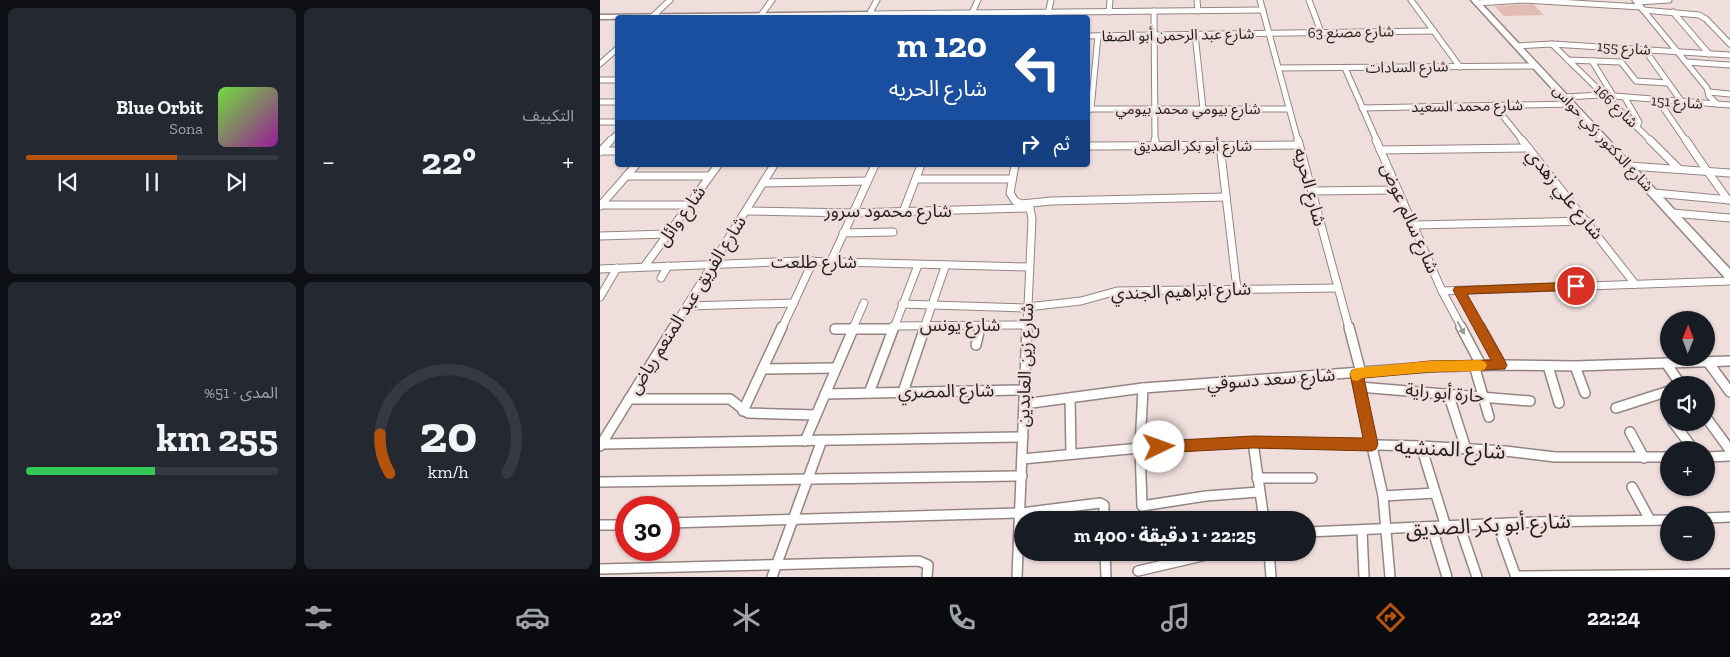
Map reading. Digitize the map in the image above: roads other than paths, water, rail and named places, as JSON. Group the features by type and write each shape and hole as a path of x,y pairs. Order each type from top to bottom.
{"street":[{"path":"654,15 670,0"},
{"path":"761,15 772,0"},
{"path":"869,15 877,0"},
{"path":"972,13 978,0"},
{"path":"1047,15 1051,0"},
{"path":"1109,12 1110,0"},
{"path":"1197,0 1198,11"},
{"name":"شارع الحريه","path":"1260,0 1338,288 1359,373 1359,387 1383,496 1390,577"},
{"path":"1308,0 1321,32"},
{"path":"1411,0 1460,67"},
{"path":"1636,1 1669,0"},
{"path":"1476,1 1580,2 1699,15 1706,19 1730,44"},
{"name":"شارع الدكتور زكي حواس","path":"1476,1 1730,276"},
{"path":"1636,1 1686,62 1709,92 1709,96 1717,104"},
{"path":"903,15 972,13 1047,15 1109,12 1263,10"},
{"path":"1154,11 1155,146"},
{"path":"1673,12 1709,54"},
{"path":"600,17 615,17"},
{"name":"شارع مصنع 63","path":"1269,33 1434,31"},
{"name":"شارع عبد الرحمن أبو الصفا","path":"1090,36 1269,33"},
{"path":"1195,34 1203,109"},
{"path":"1090,101 1098,36"},
{"name":"شارع 155","path":"1517,46 1552,44 1730,55"},
{"name":"شارع 166","path":"1552,44 1679,169"},
{"path":"1644,49 1682,102"},
{"path":"600,64 615,51"},
{"path":"1568,60 1623,63 1636,81 1668,83"},
{"path":"1592,61 1614,97"},
{"path":"1686,62 1730,65"},
{"name":"شارع السادات","path":"1279,68 1536,66"},
{"name":"شارع سالم عوض","path":"1345,68 1397,190 1477,365 1482,396 1489,417"},
{"path":"600,80 615,80"},
{"path":"1709,92 1730,94"},
{"name":"شارع 151","path":"1568,100 1604,96 1730,105"},
{"path":"1625,98 1639,122 1637,127"},
{"name":"شارع محمد السعيد","path":"1362,108 1494,105 1568,100"},
{"path":"1658,100 1729,200"},
{"path":"600,102 615,102"},
{"name":"شارع علي زهدي","path":"1494,105 1635,284"},
{"name":"شارع بيومي محمد بيومي","path":"1090,109 1290,109"},
{"path":"600,122 615,122"},
{"path":"602,148 615,136"},
{"path":"1220,145 1236,289"},
{"name":"شارع أبو بكر الصديق","path":"1090,146 1299,145"},
{"path":"602,148 615,150"},
{"path":"1380,150 1528,148"},
{"path":"1629,166 1730,173"},
{"path":"600,206 634,167"},
{"name":"شارع وائل","path":"644,267 717,167"},
{"name":"شارع الفريق عبد المنعم رياض","path":"600,445 773,167"},
{"path":"831,261 874,167"},
{"path":"903,212 920,167"},
{"path":"1015,167 1010,193 1011,198 1030,208"},
{"path":"626,176 710,176"},
{"path":"916,179 1012,179"},
{"path":"763,183 868,181"},
{"path":"1312,191 1397,190"},
{"path":"1654,193 1729,200"},
{"path":"1021,204 1051,201 1226,197"},
{"path":"600,206 689,205"},
{"name":"شارع محمود سرور","path":"746,210 820,210 852,213 1030,208"},
{"name":"شارع زين العابدين","path":"1021,511 1026,325 1032,219 1030,208"},
{"path":"1672,213 1730,218"},
{"path":"1414,225 1587,221"},
{"path":"843,233 893,232"},
{"path":"600,236 668,234"},
{"path":"743,411 813,261"},
{"name":"شارع طلعت","path":"600,269 714,262 813,261 1029,267"},
{"name":"شارع المصري","path":"869,393 918,265"},
{"path":"661,278 668,266"},
{"path":"903,392 945,266"},
{"path":"600,297 617,268"},
{"path":"1442,291 1730,281"},
{"name":"شارع ابراهيم الجندي","path":"902,304 1027,307 1081,301 1117,291 1338,288"},
{"path":"1459,290 1501,365"},
{"path":"687,306 794,303"},
{"path":"805,440 864,303"},
{"name":"شارع يونس","path":"835,329 926,325 1026,325"},
{"path":"976,345 980,325"},
{"name":"شارع سعد دسوقي","path":"1715,362 1730,361"},
{"name":"شارع سعد دسوقي","path":"1024,404 1143,388 1429,367 1660,363"},
{"path":"1548,366 1559,403"},
{"path":"1576,366 1585,393"},
{"path":"1711,366 1730,392"},
{"path":"763,369 836,368"},
{"name":"حارة أبو راية","path":"1359,387 1530,401"},
{"path":"1143,388 1140,448 1141,502 1144,507 1206,496 1259,492"},
{"name":"شارع المصري","path":"825,394 1024,390"},
{"path":"1448,393 1466,449"},
{"path":"1616,408 1660,394"},
{"path":"629,399 730,399 735,401 743,411 754,414 816,415"},
{"path":"1070,399 1071,454"},
{"path":"1715,430 1730,450"},
{"path":"1630,432 1644,458"},
{"path":"600,445 1022,437"},
{"path":"772,577 822,440"},
{"path":"1253,442 1262,511"},
{"name":"شارع المنشيه","path":"1022,459 1140,448 1253,442 1421,446 1555,457 1660,457"},
{"path":"1421,446 1446,528"},
{"path":"1715,457 1730,456"},
{"path":"600,482 1022,476"},
{"path":"1257,478 1312,478"},
{"path":"1632,487 1650,520"},
{"path":"1383,496 1435,493"},
{"path":"1043,511 1101,503 1104,506 1104,511"},
{"path":"680,523 1014,514"},
{"path":"1715,518 1730,517"},
{"name":"شارع أبو بكر الصديق","path":"1316,532 1446,528 1497,524 1660,520"},
{"path":"1497,524 1516,576 1730,574"},
{"path":"600,525 615,525"},
{"path":"1460,527 1478,577"},
{"path":"1432,528 1447,577"},
{"path":"1362,530 1364,577"},
{"path":"600,569 920,561 928,564 927,577"},
{"name":"شارع زين العابدين","path":"1017,577 1019,561"},
{"path":"1105,561 1106,577"},
{"path":"1138,571 1159,572 1192,561"},
{"path":"1269,561 1270,577"}]}
